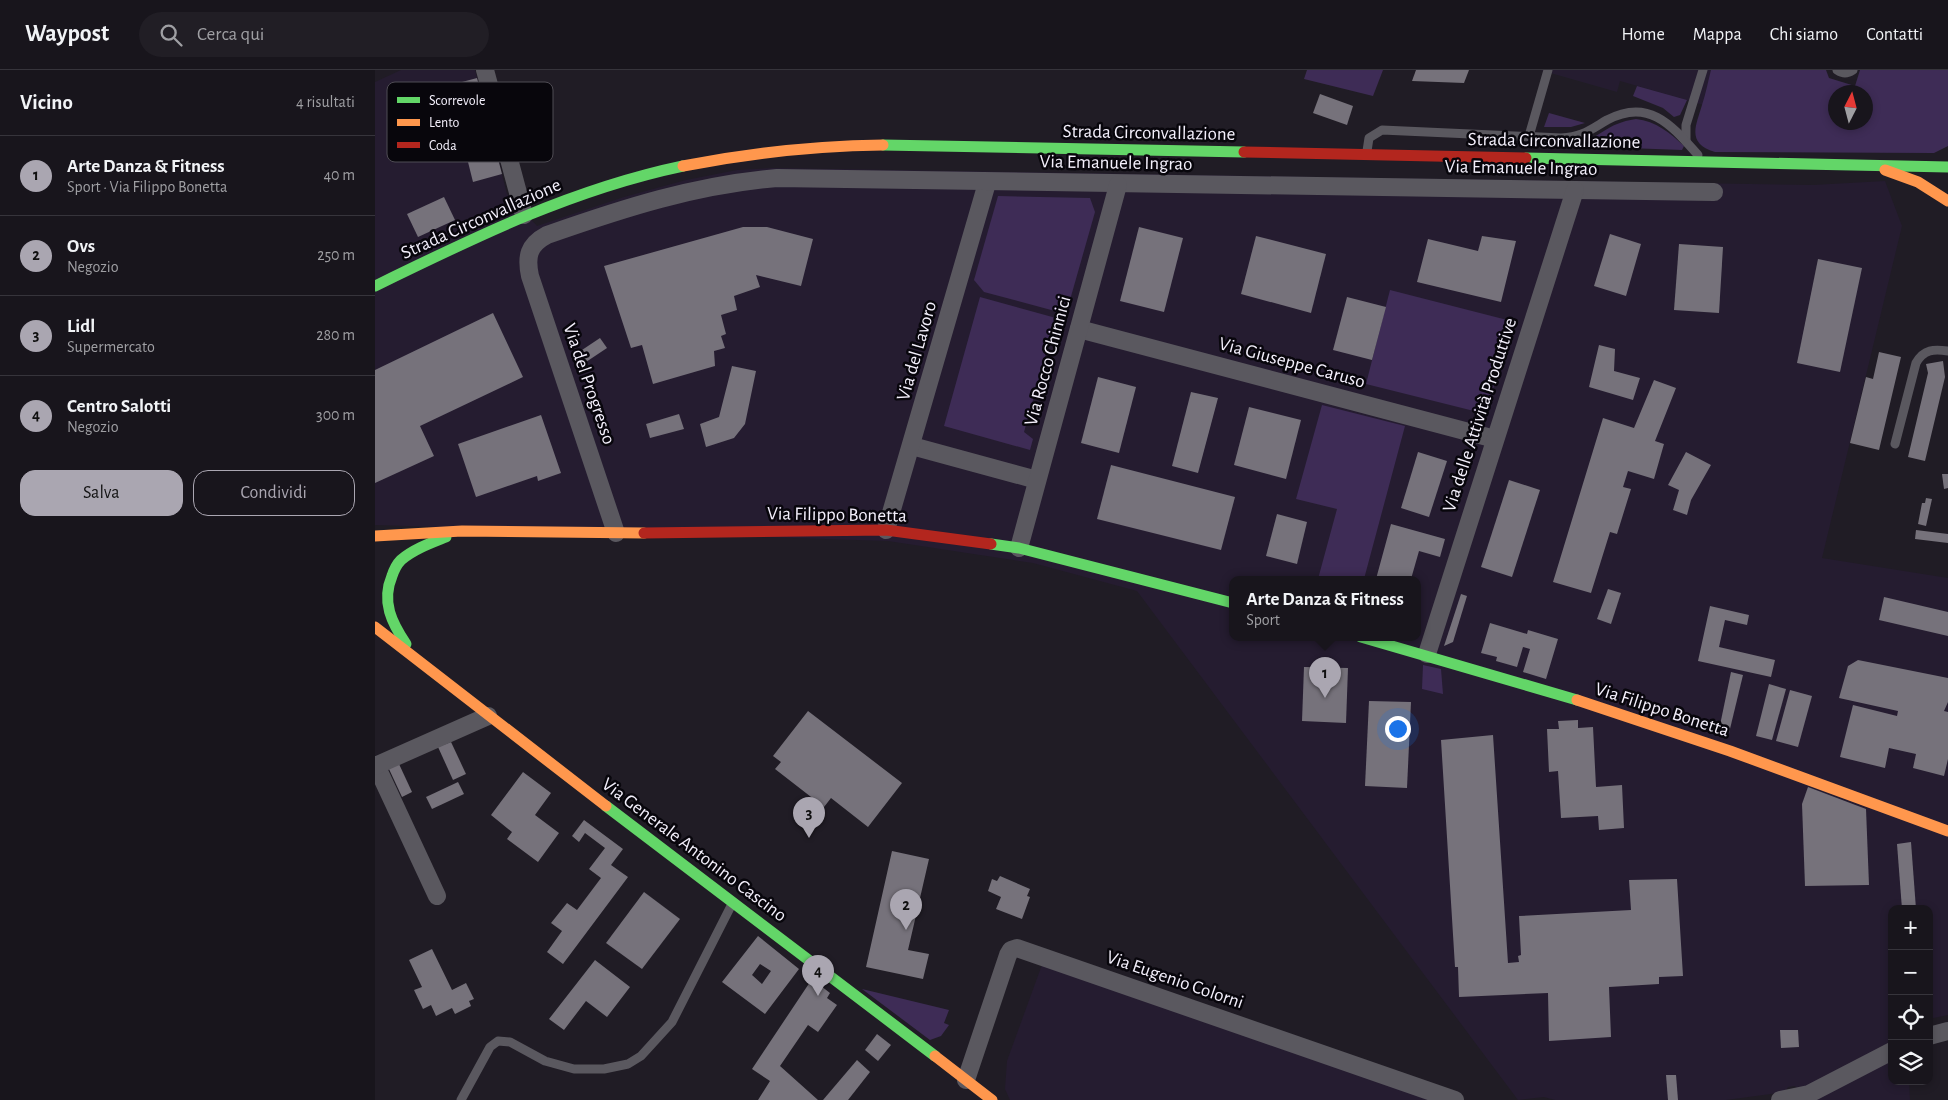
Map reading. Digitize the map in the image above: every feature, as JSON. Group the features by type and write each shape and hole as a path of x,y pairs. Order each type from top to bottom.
{"main road":[{"name":"Strada Circonvallazione","path":"375,286 524,215 621,182 681,166 751,153 803,148 907,145 1948,167"},
{"path":"1929,167 1948,158"},
{"path":"1869,165 1904,175 1948,201"},
{"name":"Via Filippo Bonetta","path":"375,536 462,531 616,533 886,530 1019,548 1229,602"},
{"path":"383,571 421,547 462,531"},
{"path":"375,550 402,534"},
{"path":"399,561 387,584 385,604 391,623 414,655"},
{"name":"Via Generale Antonino Cascino","path":"375,627 414,655 488,716 992,1100"},
{"name":"Via Filippo Bonetta","path":"1377,641 1427,654 1675,730 1948,831"}],"street":[{"path":"510,162 524,215"},
{"name":"Via Emanuele Ingrao","path":"530,249 534,242 547,235 636,204 735,182 777,178 1118,185 1714,192"},
{"name":"Via del Lavoro","path":"886,530 987,183"},
{"name":"Via Rocco Chinnici","path":"1019,548 1118,185"},
{"name":"Via delle Attività Produttive","path":"1427,654 1575,190"},
{"name":"Via del Progresso","path":"530,249 527,264 530,276 616,533"},
{"name":"Via Giuseppe Caruso","path":"1079,329 1495,439"},
{"path":"912,446 1037,480"},
{"path":"437,896 376,765 488,716"},
{"name":"Via Eugenio Colorni","path":"966,1080 1007,955 1011,950 1017,948 1455,1100"},
{"path":"1933,1035 1948,1031"},
{"path":"1780,1100 1809,1094 1888,1052"}],"lane":[{"path":"1529,136 1548,70"},
{"path":"1686,141 1686,125 1703,70"},
{"path":"1837,70 1841,73 1848,73 1853,70"},
{"path":"1367,155 1369,138 1382,130 1579,137 1618,116 1637,113 1665,121 1703,161"},
{"path":"1895,444 1917,362 1928,351 1948,351"},
{"path":"461,1100 490,1047 498,1041 510,1042 545,1061 573,1069 617,1067 641,1056 672,1022 733,901"}],"shaded area":[{"path":"401,70 475,70 478,82 387,82 387,162 499,162 507,194 537,226 624,197 686,180 737,170 772,168 1813,185 1885,181 1902,226 1822,558 1948,578 1948,1015 1933,1018 1933,905 1888,905 1888,1044 1800,1091 1795,1086 1788,1087 1785,1092 1726,1100 1555,1100 1544,1097 1518,1100 1137,591 1033,563 888,541 375,525 375,82"},
{"path":"1307,70 1383,70 1373,96 1304,79"},
{"path":"1540,70 1727,70 1721,110 1620,81 1617,92"},
{"path":"1711,70 1826,70 1829,78 1852,85 1828,85 1828,130 1873,130 1873,85 1855,85 1860,70 1948,70 1948,146 1934,153 1715,152 1700,144 1695,133"},
{"path":"1637,86 1687,100 1680,115 1674,117 1663,108 1633,96"},
{"path":"1549,113 1585,123 1571,127 1544,127"},
{"path":"1636,119 1650,122 1662,128 1684,146 1682,150 1574,146 1583,143 1610,127"},
{"path":"998,196 1090,198 1095,212 1066,314 984,292 974,280"},
{"path":"1390,290 1515,322 1487,407 1474,411 1366,384"},
{"path":"980,297 1056,318 1024,432 1033,439 1030,450 944,426"},
{"path":"1322,405 1405,426 1365,576 1319,576 1337,509 1296,499"},
{"path":"1423,665 1441,669 1443,694 1422,689"},
{"path":"1043,962 1437,1100 1010,1100 1005,1089 1007,1061"},
{"path":"862,989 949,1010 944,1023 949,1025 941,1036 930,1040"},
{"path":"1888,1059 1888,1085 1909,1085 1910,1100 1810,1100"}],"building":[{"path":"1416,70 1469,70 1464,83 1412,81"},
{"path":"477,78 478,82 462,82"},
{"path":"1320,94 1353,106 1347,125 1313,113"},
{"path":"468,162 499,162 502,174 473,182"},
{"path":"444,197 455,220 418,237 407,214"},
{"path":"743,227 767,227 813,239 801,286 756,275 760,287 734,296 737,310 721,315 726,334 721,336 725,348 714,351 715,366 653,384 642,345 631,348 604,266"},
{"path":"1139,227 1183,238 1164,312 1120,301"},
{"path":"1610,234 1641,244 1626,296 1594,286"},
{"path":"1256,236 1326,254 1311,313 1241,294"},
{"path":"1482,236 1516,241 1501,302 1417,282 1428,239 1478,251"},
{"path":"1679,244 1723,247 1719,313 1674,310"},
{"path":"1818,259 1862,268 1840,372 1797,363"},
{"path":"1347,297 1386,307 1372,360 1333,350"},
{"path":"493,313 523,377 420,426 434,456 375,483 375,370"},
{"path":"600,338 607,348 580,366 573,356"},
{"path":"1599,345 1615,349 1614,371 1640,378 1633,400 1589,387"},
{"path":"1879,352 1901,357 1879,450 1850,443 1866,377 1873,379"},
{"path":"1943,361 1945,377 1925,461 1908,457 1928,373 1926,364"},
{"path":"732,366 756,371 745,424 734,438 706,447 700,424 719,417"},
{"path":"1098,377 1136,387 1119,453 1081,443"},
{"path":"1654,380 1676,388 1655,441 1664,444 1654,479 1628,471 1623,487 1631,489 1617,534 1610,532 1591,593 1553,582 1603,418 1634,428"},
{"path":"1191,392 1218,398 1198,473 1172,466"},
{"path":"1249,407 1301,420 1286,479 1234,465"},
{"path":"679,414 684,429 650,438 646,424"},
{"path":"541,415 561,473 538,481 537,476 476,497 458,444"},
{"path":"1418,452 1447,461 1429,517 1401,508"},
{"path":"1686,452 1711,465 1691,500 1687,515 1673,510 1679,490 1668,485"},
{"path":"1111,465 1235,497 1221,550 1097,519"},
{"path":"1942,474 1948,474 1948,488 1944,489"},
{"path":"1509,480 1540,490 1512,577 1481,567"},
{"path":"1926,498 1932,499 1926,526 1918,524 1922,503 1925,503"},
{"path":"1277,514 1307,522 1297,564 1266,556"},
{"path":"1391,524 1445,539 1440,557 1419,551 1412,576 1377,576"},
{"path":"1916,530 1948,534 1948,543 1915,539"},
{"path":"1608,589 1621,593 1611,624 1597,619"},
{"path":"1461,594 1467,596 1453,642 1444,646"},
{"path":"1884,597 1948,612 1948,636 1879,620"},
{"path":"1710,606 1749,615 1747,625 1725,620 1719,647 1775,660 1771,677 1698,661"},
{"path":"1490,623 1527,634 1528,630 1558,639 1546,679 1523,672 1530,649 1523,647 1517,667 1496,661 1497,657 1481,653"},
{"path":"1858,660 1948,678 1948,702 1944,711 1948,712 1948,759 1944,776 1913,768 1916,754 1889,748 1885,768 1840,757 1853,705 1897,716 1898,711 1839,698 1848,666"},
{"path":"1304,667 1348,668 1346,723 1302,721"},
{"path":"1731,672 1743,675 1729,733 1719,730"},
{"path":"1769,684 1786,689 1772,740 1756,736"},
{"path":"1790,690 1812,696 1798,747 1776,741"},
{"path":"1369,701 1411,702 1407,788 1365,786"},
{"path":"808,711 902,783 868,827 831,798 824,807 775,769 781,762 773,756"},
{"path":"1578,720 1578,728 1593,727 1596,787 1622,785 1624,828 1599,830 1598,816 1561,818 1558,771 1549,772 1547,729 1559,729 1558,721"},
{"path":"1493,735 1508,963 1519,962 1518,956 1521,955 1519,916 1631,910 1629,880 1677,879 1683,976 1659,977 1659,984 1609,987 1611,1037 1549,1041 1548,993 1459,997 1458,967 1455,967 1441,740"},
{"path":"451,742 466,774 453,780 438,747"},
{"path":"399,764 412,792 402,797 389,769"},
{"path":"523,772 551,793 535,815 559,833 538,862 507,839 512,832 491,815"},
{"path":"458,782 464,794 432,809 426,797"},
{"path":"1808,787 1866,809 1869,885 1805,886 1802,804"},
{"path":"584,820 623,849 611,865 628,877 563,964 547,952 562,931 551,923 567,903 577,910 601,878 589,869 605,848 585,833 579,842 572,836"},
{"path":"1911,842 1916,905 1902,905 1897,844"},
{"path":"892,851 929,859 908,950 929,954 923,979 866,967"},
{"path":"1000,876 1030,889 1027,896 1030,897 1022,919 996,909 1001,897 988,891 992,879 997,881"},
{"path":"644,892 680,919 642,969 606,943"},
{"path":"758,936 799,969 765,1014 722,982","holes":["760,964 771,971 762,984 752,975"]},
{"path":"432,949 452,990 466,983 474,999 469,1001 471,1006 455,1014 452,1008 436,1016 431,1005 423,1009 414,990 422,987 409,960"},
{"path":"595,960 630,987 607,1017 586,1001 564,1030 549,1019"},
{"path":"812,979 830,993 827,998 837,1005 818,1032 808,1025 780,1066 818,1100 758,1100 770,1081 752,1069"},
{"path":"1780,1030 1798,1030 1799,1047 1781,1048"},
{"path":"877,1034 891,1045 878,1061 865,1050"},
{"path":"857,1060 870,1072 848,1100 823,1100"},
{"path":"1666,1075 1676,1075 1678,1100 1668,1100"}],"traffic: fast":[{"path":"883,145 1244,152"},
{"path":"1526,158 1948,167"},
{"path":"375,286 525,216 603,188 683,166"},
{"path":"406,644 396,628 388,603 389,586 393,574 398,563 406,556 446,537"},
{"path":"991,544 1019,548 1229,602"},
{"path":"1375,641 1577,700"},
{"path":"606,806 935,1056"}],"traffic: slow":[{"path":"683,166 783,151 883,145"},
{"path":"1885,170 1918,182 1948,201"},
{"path":"375,536 462,531 644,533"},
{"path":"375,627 606,806"},
{"path":"1577,700 1730,751 1948,831"},
{"path":"935,1056 992,1100"}],"traffic: jam":[{"path":"1244,152 1526,158"},
{"path":"644,533 886,530 991,544"}],"place":[{"name":"Arte Danza & Fitness","path":"1325,698"},
{"name":"Lidl","path":"809,838"},
{"name":"Ovs","path":"906,930"},
{"name":"Centro Salotti","path":"818,996"}]}
